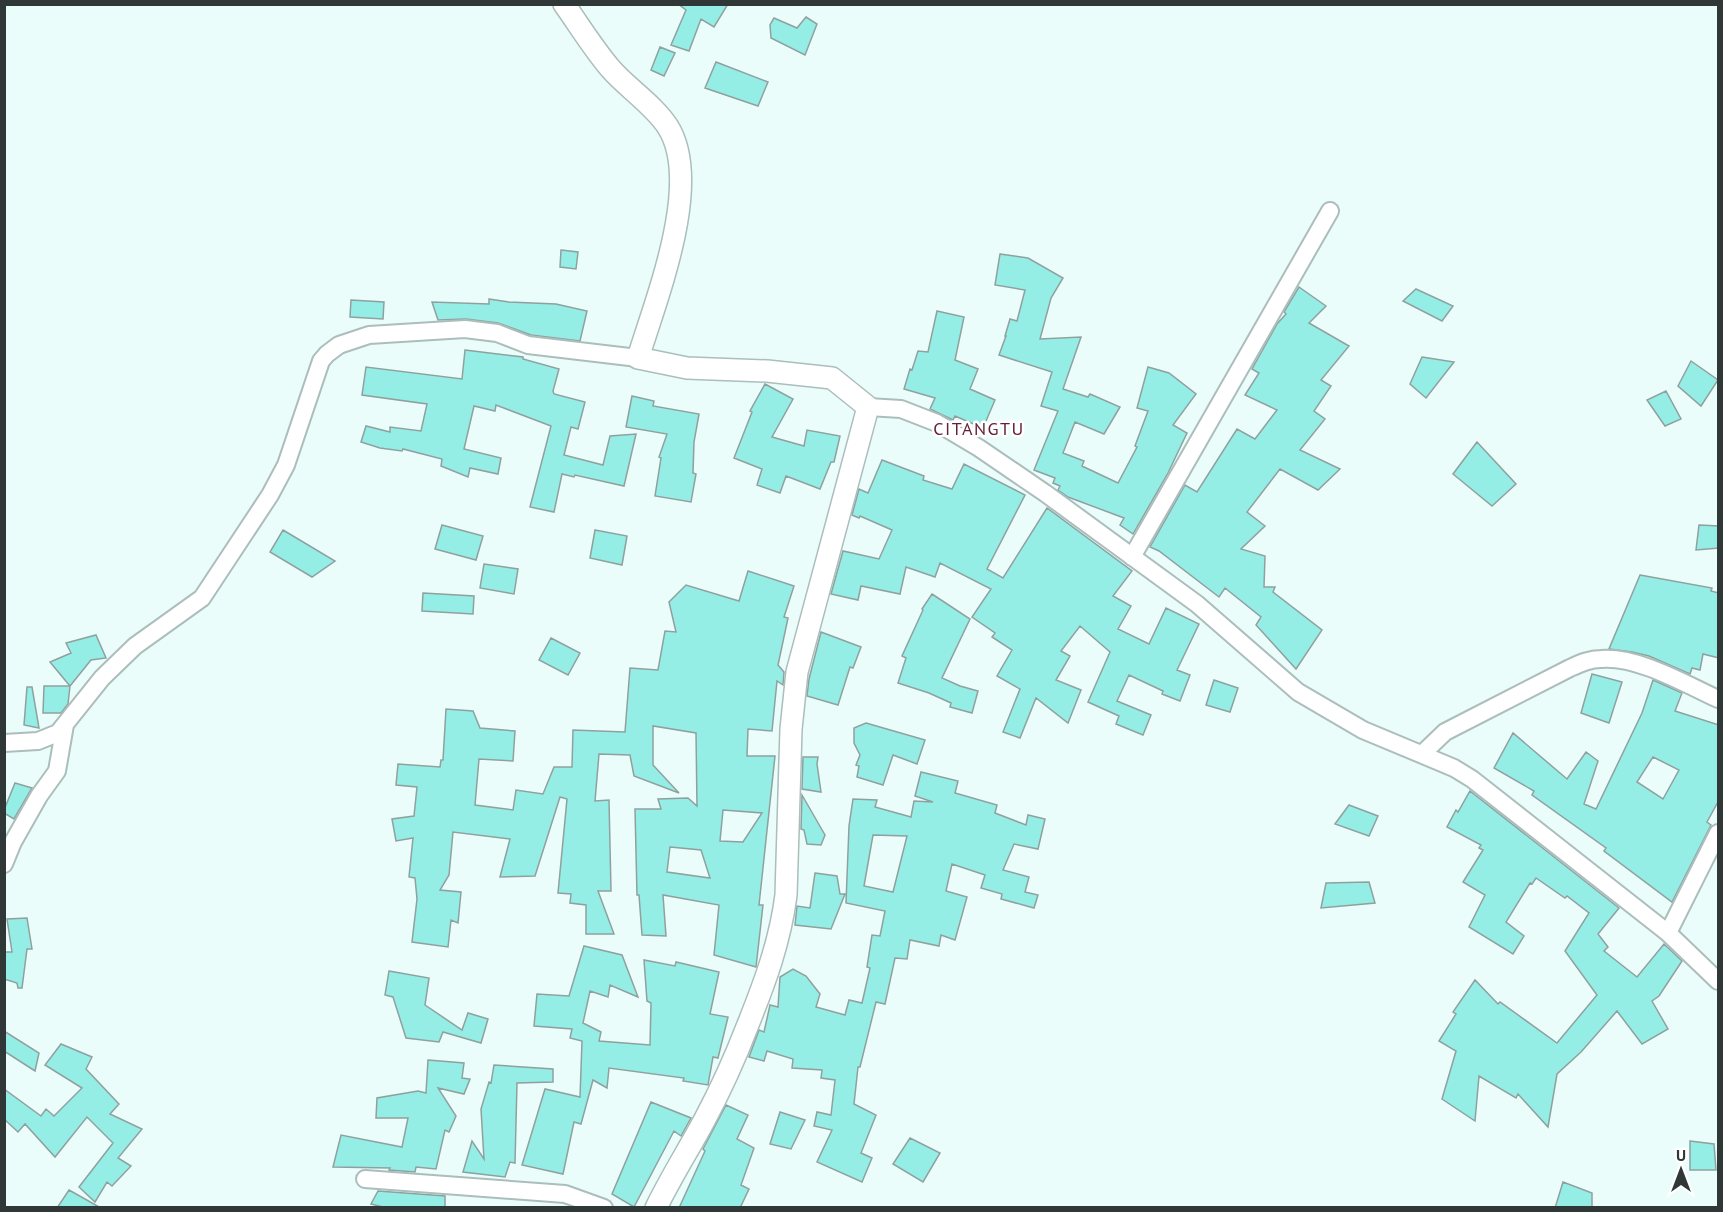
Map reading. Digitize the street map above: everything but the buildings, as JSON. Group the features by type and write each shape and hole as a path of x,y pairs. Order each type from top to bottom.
{"street":[{"path":"564,4 610,68 666,123 677,154 681,190 676,228 638,358"},
{"path":"1132,557 1330,212"},
{"path":"4,743 38,741 58,734 102,678 135,646 202,598 270,495 286,465 321,362 339,345 369,335 465,329 497,333 528,345 638,358 687,368 767,371 832,378 868,407 902,409 937,423 1045,493 1197,604 1298,692 1363,730 1454,768 1472,779 1668,933 1719,981"},
{"path":"656,1208 706,1118 733,1062 772,962 783,921 786,895 791,729 797,672 868,407"},
{"path":"1422,754 1445,732 1589,660 1617,659 1652,669 1719,699"},
{"path":"4,864 13,842 39,796 57,771 65,725"},
{"path":"1668,933 1719,833"},
{"path":"365,1179 565,1194 604,1208"}],"district":[{"name":"CITANGTU","path":"979,428"}]}
